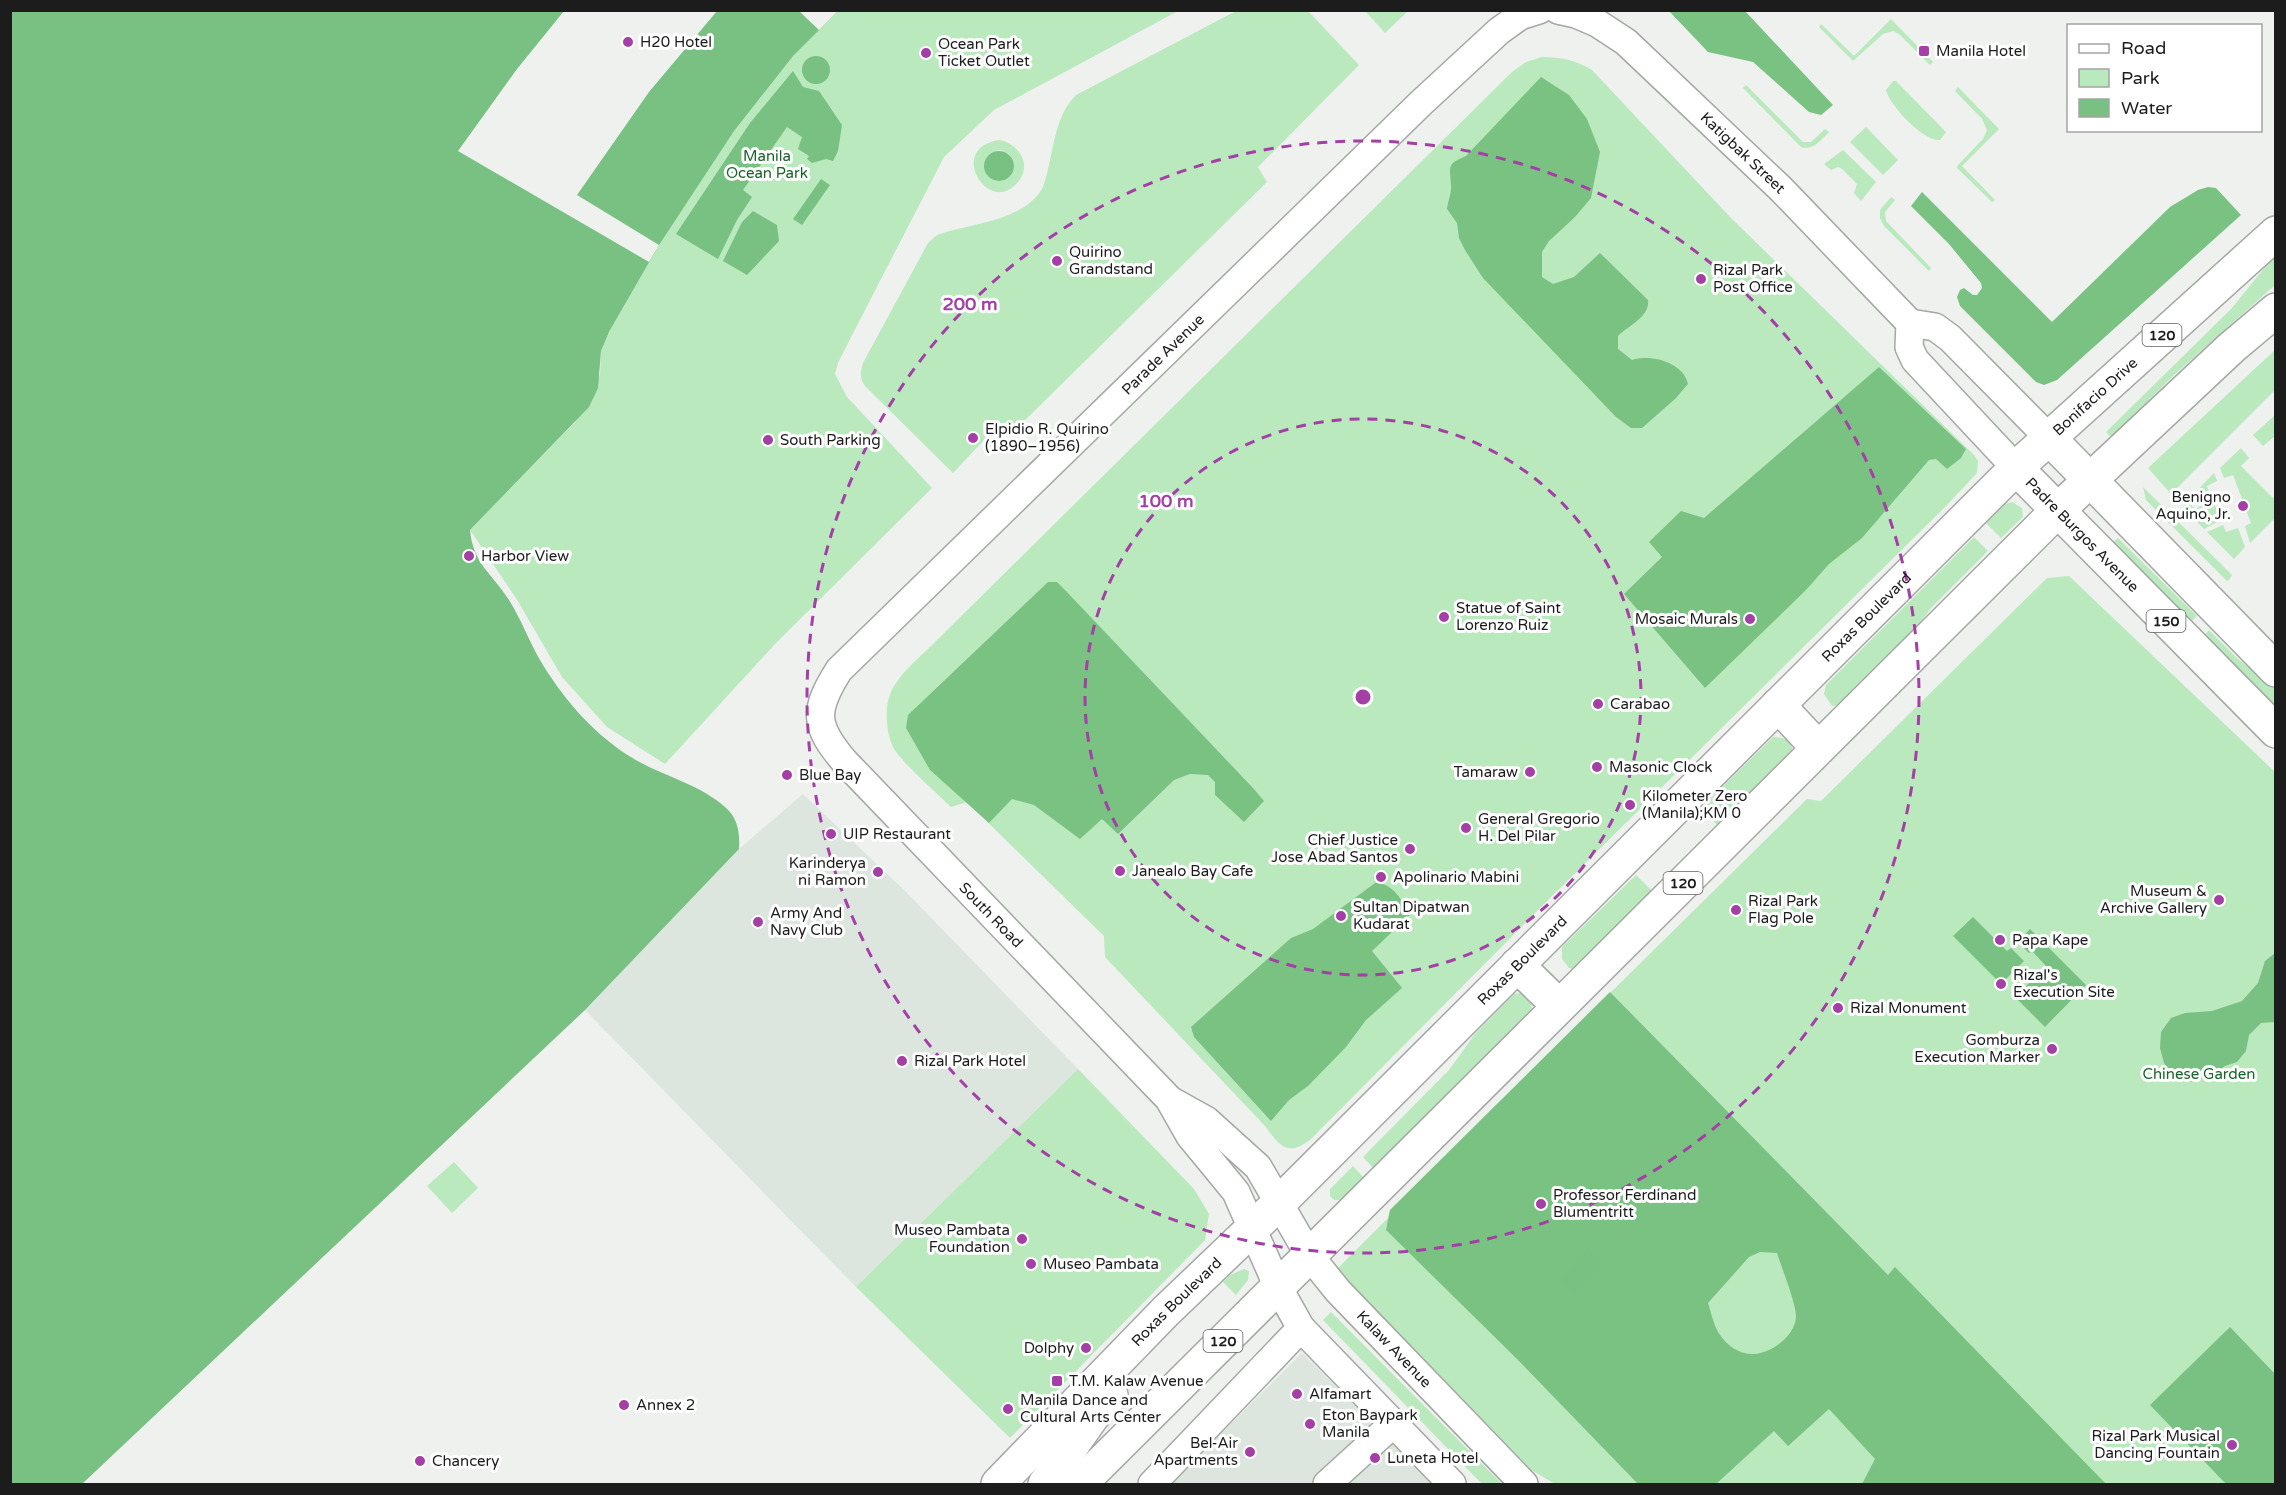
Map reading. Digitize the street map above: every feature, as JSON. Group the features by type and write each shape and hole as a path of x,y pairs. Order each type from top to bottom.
{"main road":[{"name":"Bonifacio Drive","path":"2049,438 2276,233"},
{"name":"120","path":"1080,1485 2057,511 2231,348 2276,310"},
{"name":"Roxas Boulevard","path":"998,1485 1166,1311 1279,1203 2016,468 2049,438"},
{"path":"2049,438 2276,670"},
{"name":"Padre Burgos Avenue","path":"2016,468 2276,731"},
{"path":"2186,641 2216,609"},
{"path":"1778,705 1818,748"},
{"path":"1518,965 1559,1006"},
{"path":"1045,1485 1092,1417 1119,1387 1166,1311"}],"street":[{"name":"Parade Avenue","path":"820,725 821,709 827,689 839,670 1421,103 1499,32 1520,16 1539,10"},
{"name":"Katigbak Street","path":"1558,10 1576,14 1597,23 1626,42 1781,189 1910,323"},
{"path":"2016,468 1915,360 1909,347 1910,323 1935,327 1950,338 2049,438"},
{"name":"South Road","path":"820,725 828,742 845,762 1169,1099 1190,1136 1236,1192 1252,1228"},
{"name":"South Road","path":"1169,1099 1206,1120 1258,1167 1279,1203"},
{"name":"Kalaw Avenue","path":"1279,1203 1309,1255 1338,1292 1524,1485"},
{"path":"1252,1228 1278,1287 1301,1328 1452,1485"},
{"path":"1152,1485 1301,1328"},
{"path":"1327,1485 1393,1424"}],"shaded area":[{"path":"1669,11 1745,11 1833,105 1821,115 1809,112 1753,62 1708,52"},
{"path":"1541,77 1569,95 1587,119 1600,152 1591,198 1575,217 1549,241 1542,252 1542,277 1553,284 1574,277 1600,253 1648,300 1648,306 1642,316 1618,336 1618,349 1632,360 1657,359 1673,365 1685,376 1688,384 1675,399 1642,428 1631,428 1616,417 1483,278 1465,250 1459,238 1457,223 1447,209 1451,191 1452,164 1466,156"},
{"path":"2208,187 2216,188 2241,215 2057,380 2044,385 2036,382 1960,306 1957,297 1960,290 1964,288 1973,295 1977,295 1982,288 1981,283 1949,244 1911,206 1922,192 2052,322 2170,207 2198,190"},
{"path":"1879,367 1966,449 1961,458 1947,469 1936,459 1929,460 1862,538 1829,564 1806,590 1705,688 1624,594 1662,557 1649,542 1681,511 1704,518"},
{"path":"1048,582 1057,582 1066,591 1264,801 1244,822 1215,795 1215,782 1208,775 1190,774 1174,780 1118,834 1102,819 1080,839 1034,805 1012,799 989,823 930,770 906,728 908,715"},
{"path":"803,794 905,891 1078,1069 856,1287 585,1010 739,849"},
{"path":"1375,883 1392,889 1410,915 1372,951 1402,988 1366,1020 1346,1047 1308,1086 1289,1100 1271,1121 1194,1037 1191,1027 1291,938 1313,929"},
{"path":"1610,992 1888,1275 1895,1267 2106,1484 1862,1484 1875,1459 1829,1409 1788,1446 1774,1431 1716,1484 1638,1484 1517,1359 1386,1230 1390,1210","holes":["1760,1252 1777,1253 1794,1302 1795,1323 1792,1330 1775,1347 1761,1353 1742,1352 1731,1347 1719,1333 1708,1303 1749,1257"]},
{"path":"1302,1353 1435,1484 1170,1484"}],"green space":[{"name":"Manila Ocean Park","path":"564,11 1178,11 994,110 944,157 849,341 835,374 847,397 932,488 775,644 665,764 607,727 562,677 516,598 470,530 575,422 600,375 601,351 610,331"},
{"path":"1236,11 1308,11 1359,65 1258,167 1267,182 1011,434 999,424 953,473 865,386 861,377 864,361 928,243 937,235 1013,213 1035,198 1043,187 1047,175 1062,115 1076,95"},
{"path":"1365,11 1408,11 1385,33"},
{"path":"1891,19 1933,62 1930,65 1899,34 1893,31 1883,34 1853,61 1819,27 1821,24 1854,56"},
{"path":"1542,57 1568,60 1592,70 1731,218 1974,455 1978,461 1977,473 1311,1139 1296,1148 1285,1147 1105,957 1104,936 967,802 951,807 903,760 893,747 889,734 887,712 889,698 895,685 912,664 1512,72 1526,62"},
{"path":"1893,81 1896,81 1946,132 1940,140 1925,135 1900,113 1886,90"},
{"path":"1746,85 1803,142 1811,142 1825,129 1829,132 1813,146 1801,147 1743,88"},
{"path":"1958,87 1999,129 1962,166 1995,200 1992,202 1957,168 1983,139 1987,130 1982,119 1955,91"},
{"path":"1866,127 1898,160 1883,175 1850,142"},
{"path":"1000,140 1007,142 1018,150 1024,162 1022,175 1018,182 1007,191 995,192 985,186 978,177 974,166 976,155 984,145","holes":["995,151 1004,152 1013,160 1014,168 1010,176 991,179 985,171"]},
{"path":"1843,150 1876,182 1861,201 1854,193 1857,184 1841,168 1831,170 1824,164"},
{"path":"1891,197 1895,200 1885,212 1886,221 1931,268 1929,271 1884,226 1880,218 1880,210"},
{"path":"2275,255 2275,285 2175,374 2111,437 2106,432 2231,309"},
{"path":"2275,350 2275,390 2171,494 2148,468"},
{"path":"2275,415 2275,436 2263,446 2253,435"},
{"path":"2241,448 2249,458 2241,466 2273,498 2275,497 2275,518 2250,543 2245,526 2251,523 2233,475 2224,478 2220,468"},
{"path":"2214,473 2217,481 2207,486 2210,495 2195,501 2189,499"},
{"path":"2143,487 2232,575 2229,580 2227,581 2146,500"},
{"path":"2187,501 2195,509 2213,501 2221,520 2204,529 2183,508"},
{"path":"2012,502 2022,508 2023,517 2001,538 1986,523 2005,504"},
{"path":"2223,525 2226,532 2238,528 2245,547 2234,559 2207,532"},
{"path":"1974,537 1988,551 1932,607 1900,648 1842,705 1832,706 1824,694 1826,685"},
{"path":"2118,538 2197,616 2191,622 2112,543"},
{"name":"Chinese Garden","path":"2069,576 2275,772 2275,1484 1555,1484 1528,1468 1336,1270 1388,1218 1390,1210 1807,799 1821,801 2047,578"},
{"path":"2209,630 2237,658 2275,688 2275,709 2203,637"},
{"path":"1773,737 1788,741 1792,747 1791,755 1719,827 1701,808"},
{"path":"1636,875 1654,893 1574,969 1569,968 1562,959 1562,947"},
{"path":"1520,993 1531,1001 1532,1012 1374,1169 1363,1157 1449,1070 1475,1034 1514,994"},
{"name":"Museo Pambata","path":"1078,1069 1194,1189 1209,1214 1205,1240 1010,1438 856,1287"},
{"path":"454,1162 478,1188 452,1213 427,1186"},
{"path":"1353,1166 1364,1178 1340,1200 1334,1200 1330,1196 1330,1189"},
{"path":"1244,1269 1249,1271 1248,1280 1236,1295 1223,1282 1230,1275"},
{"path":"1331,1312 1502,1484 1482,1484 1323,1320"}],"water":[{"path":"10,11 838,11 793,56 734,131 659,245 610,330 601,351 598,388 589,407 470,530 479,560 509,600 540,660 567,700 600,734 626,754 702,791 725,807 733,816 737,826 739,849 585,1010 82,1484 10,1484"},
{"path":"816,56 826,60 830,70 826,80 816,84 806,80 802,70 806,60"},
{"path":"793,71 803,87 819,91 842,125 838,151 833,161 826,159 812,163 807,159 809,156 798,149 802,137 787,127 743,190 752,197 737,220 718,259 676,234 750,123"},
{"path":"999,151 1010,155 1014,166 1010,177 999,181 988,177 984,166 988,155"},
{"path":"821,179 830,185 802,225 793,219"},
{"path":"753,211 777,225 779,241 747,275 723,261 742,222"},
{"path":"1973,917 2007,951 2011,948 2024,961 2001,984 1953,936"},
{"path":"2030,929 2086,985 2045,1027 2015,997 2046,966 2032,951 2029,953 2018,942"},
{"path":"2275,953 2275,1022 2261,1023 2249,1035 2246,1051 2237,1062 2197,1081 2184,1082 2173,1076 2164,1063 2160,1048 2161,1032 2171,1018 2185,1013 2212,1011 2242,1001 2258,983 2265,961"},
{"path":"1588,1248 1606,1265 1575,1296 1558,1280"},
{"name":"Rizal Park Musical Dancing Fountain","path":"2230,1327 2275,1374 2275,1484 2226,1484 2150,1405"}],"pier":[{"path":"564,11 717,11 649,92 577,195 659,245 649,262 458,151 517,69"},
{"path":"799,11 838,11 819,30"}],"place":[{"name":"H20 Hotel","path":"628,42"},
{"name":"Manila Hotel","path":"1924,51"},
{"name":"Ocean Park Ticket Outlet","path":"926,53"},
{"name":"Quirino Grandstand","path":"1057,261"},
{"name":"Rizal Park Post Office","path":"1701,279"},
{"name":"Elpidio R. Quirino (1890–1956)","path":"973,438"},
{"name":"South Parking","path":"768,440"},
{"name":"Benigno Aquino, Jr.","path":"2243,506"},
{"name":"Harbor View","path":"469,556"},
{"name":"Statue of Saint Lorenzo Ruiz","path":"1444,617"},
{"name":"Mosaic Murals","path":"1750,619"},
{"name":"Carabao","path":"1598,704"},
{"name":"Masonic Clock","path":"1597,767"},
{"name":"Tamaraw","path":"1530,772"},
{"name":"Blue Bay","path":"787,775"},
{"name":"Kilometer Zero (Manila);KM 0","path":"1630,805"},
{"name":"General Gregorio H. Del Pilar","path":"1466,828"},
{"name":"UIP Restaurant","path":"831,834"},
{"name":"Chief Justice Jose Abad Santos","path":"1410,849"},
{"name":"Janealo Bay Cafe","path":"1120,871"},
{"name":"Karinderya ni Ramon","path":"878,872"},
{"name":"Apolinario Mabini","path":"1381,877"},
{"name":"Museum & Archive Gallery","path":"2219,900"},
{"name":"Rizal Park Flag Pole","path":"1736,910"},
{"name":"Sultan Dipatwan Kudarat","path":"1341,916"},
{"name":"Army And Navy Club","path":"758,922"},
{"name":"Papa Kape","path":"2000,940"},
{"name":"Rizal's Execution Site","path":"2001,984"},
{"name":"Rizal Monument","path":"1838,1008"},
{"name":"Gomburza Execution Marker","path":"2052,1049"},
{"name":"Rizal Park Hotel","path":"902,1061"},
{"name":"Professor Ferdinand Blumentritt","path":"1541,1204"},
{"name":"Museo Pambata Foundation","path":"1022,1239"},
{"name":"Museo Pambata","path":"1031,1264"},
{"name":"Dolphy","path":"1086,1348"},
{"name":"T.M. Kalaw Avenue","path":"1057,1381"},
{"name":"Alfamart","path":"1297,1394"},
{"name":"Annex 2","path":"624,1405"},
{"name":"Manila Dance and Cultural Arts Center","path":"1008,1409"},
{"name":"Eton Baypark Manila","path":"1310,1424"},
{"name":"Rizal Park Musical Dancing Fountain","path":"2232,1445"},
{"name":"Bel-Air Apartments","path":"1250,1452"},
{"name":"Luneta Hotel","path":"1375,1458"},
{"name":"Chancery","path":"420,1461"}]}
